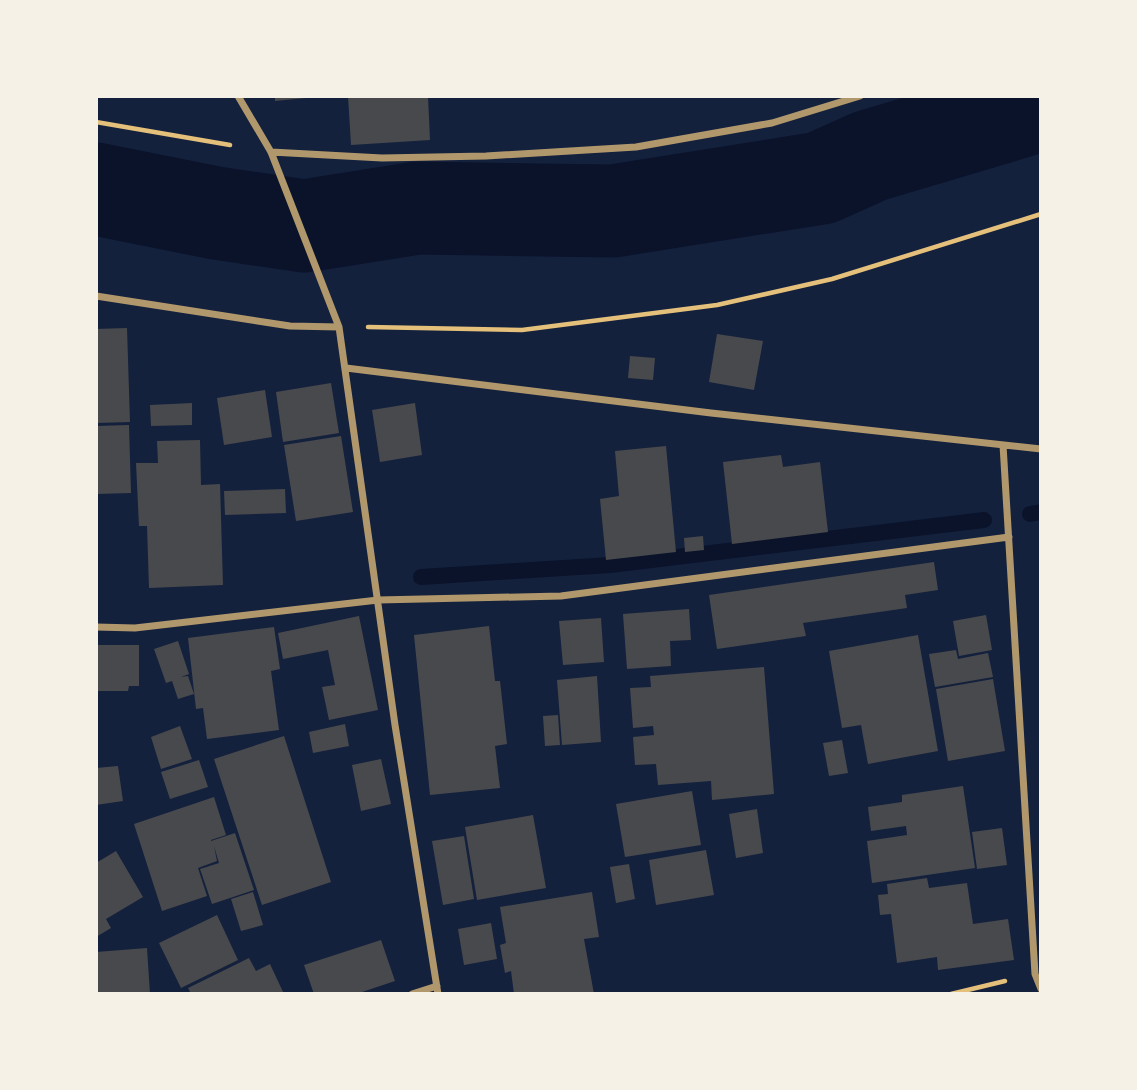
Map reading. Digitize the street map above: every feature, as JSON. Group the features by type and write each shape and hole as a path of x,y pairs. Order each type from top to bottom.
{"street":[{"path":"238,96 271,152 339,327 395,725 438,990 412,994"},
{"path":"271,152 382,158 486,156 636,147 772,123 860,96"},
{"path":"96,296 290,326 339,327"},
{"path":"346,368 1041,449"},
{"path":"1003,445 1035,974 1041,989"},
{"path":"96,627 135,628 378,600 561,596 1009,537"}],"path":[{"path":"96,122 271,152"},
{"path":"339,327 522,330 717,305 832,279 1041,214"},
{"path":"951,994 1035,974"}],"building":[{"path":"275,96 306,96 306,98 275,101"},
{"path":"348,96 428,96 430,140 351,145"},
{"path":"127,328 130,422 96,423 96,329"},
{"path":"717,334 763,341 754,390 709,382"},
{"path":"630,356 655,358 653,380 628,378"},
{"path":"331,383 339,433 283,442 276,392"},
{"path":"265,390 272,437 224,445 217,398"},
{"path":"192,403 192,425 151,426 150,405"},
{"path":"415,403 422,455 380,462 372,410"},
{"path":"129,425 131,493 96,494 96,426"},
{"path":"341,436 353,512 296,521 284,445"},
{"path":"200,440 201,485 220,484 223,585 149,588 147,526 139,526 136,463 158,463 157,441"},
{"path":"666,446 676,552 606,560 600,499 619,496 615,451"},
{"path":"781,455 783,467 820,462 828,532 732,544 723,462"},
{"path":"285,489 286,513 225,515 224,491"},
{"path":"703,536 704,550 685,552 684,538"},
{"path":"934,562 938,590 905,595 907,608 803,623 806,636 717,649 709,595"},
{"path":"689,609 691,640 670,641 671,666 627,669 623,614"},
{"path":"986,615 992,650 959,656 953,621"},
{"path":"359,616 378,710 329,720 322,687 335,685 328,650 283,659 278,633"},
{"path":"601,618 604,662 563,665 559,621"},
{"path":"489,626 495,681 500,681 507,744 495,746 500,788 430,795 414,635"},
{"path":"274,627 280,669 271,671 279,730 207,739 203,708 196,709 188,638"},
{"path":"918,635 938,751 868,764 861,725 842,728 829,651"},
{"path":"178,641 189,674 181,677 188,676 194,694 178,699 172,681 166,683 154,649"},
{"path":"96,645 139,645 139,686 129,686 128,691 96,691"},
{"path":"956,650 958,659 988,653 993,677 935,687 929,654"},
{"path":"764,667 774,794 712,800 711,781 658,785 656,764 635,765 633,737 654,735 653,726 633,728 630,688 651,687 650,676"},
{"path":"597,676 601,742 562,745 557,680"},
{"path":"993,679 1005,751 948,761 936,689"},
{"path":"558,715 560,745 545,746 543,716"},
{"path":"345,724 349,746 313,753 309,732"},
{"path":"180,726 192,759 161,769 151,737"},
{"path":"284,736 331,882 262,905 214,759"},
{"path":"842,740 848,773 829,776 823,743"},
{"path":"381,759 391,804 361,811 352,765"},
{"path":"199,760 208,787 170,799 161,772"},
{"path":"118,766 123,801 96,805 96,768"},
{"path":"963,786 975,868 872,883 867,841 907,835 906,826 871,831 868,807 902,802 902,795"},
{"path":"692,791 701,845 625,857 616,804"},
{"path":"214,797 226,835 211,841 235,833 254,890 212,904 200,869 219,863 214,846 217,861 198,868 207,896 162,911 134,824"},
{"path":"757,809 763,853 736,858 729,814"},
{"path":"533,815 546,888 477,900 465,827"},
{"path":"1002,828 1007,865 977,869 972,832"},
{"path":"464,836 474,899 443,905 432,841"},
{"path":"706,850 714,895 656,905 649,860"},
{"path":"116,851 143,897 106,919 111,928 96,937 96,863"},
{"path":"629,864 635,899 616,903 610,867"},
{"path":"927,878 929,888 967,883 973,924 1008,919 1014,960 938,970 937,957 897,963 891,914 880,915 878,895 888,894 887,884"},
{"path":"253,892 263,925 241,931 231,899"},
{"path":"592,892 599,937 584,939 594,994 514,994 511,971 505,973 500,945 506,943 500,907"},
{"path":"217,915 238,960 181,988 159,943"},
{"path":"491,923 497,959 464,965 458,929"},
{"path":"381,940 395,981 356,994 314,994 304,965"},
{"path":"147,948 150,994 96,994 96,952"},
{"path":"249,958 256,971 270,964 284,994 191,994 188,988"}],"waterway":[{"path":"96,189 216,213 304,226 418,208 613,211 821,178 870,156 1041,105"},
{"path":"1030,514 1041,512"},
{"path":"421,577 610,565 984,520"}]}
